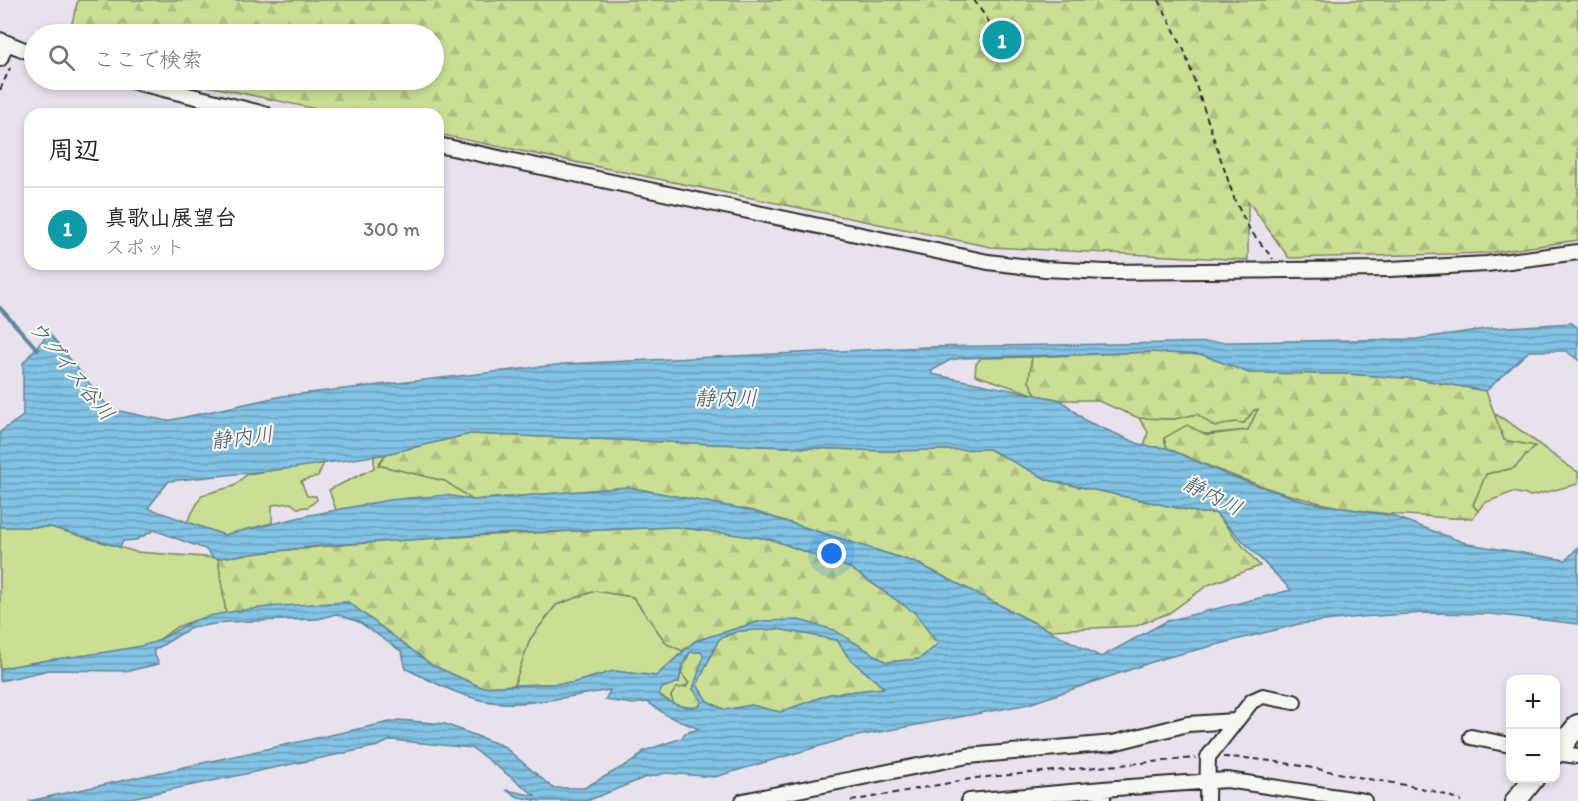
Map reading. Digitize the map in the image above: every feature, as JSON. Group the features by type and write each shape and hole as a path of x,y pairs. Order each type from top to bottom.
{"highway":[{"path":"1560,748 1578,725"},
{"path":"1516,801 1530,783"}],"street":[{"path":"6,62 3,42 24,50"},
{"path":"168,90 241,108"},
{"path":"444,146 988,262 1045,269 1105,272 1282,270 1487,264 1578,252"},
{"path":"1207,801 1208,757 1252,701 1263,696 1294,702"},
{"path":"743,801 968,756 1113,743 1188,724 1235,721"},
{"path":"1471,737 1506,744"},
{"path":"1560,754 1578,756"},
{"path":"969,801 1103,795 1208,780 1227,780 1364,801"}],"path":[{"path":"974,0 996,32"},
{"path":"1159,0 1184,50 1235,201 1250,230 1282,270"},
{"path":"0,90 6,62"},
{"path":"851,801 976,778 1208,757 1252,758 1444,793 1461,801"}],"green space":[{"path":"78,0 1578,0 1578,240 1489,253 1289,258 1248,201 1248,260 991,247 444,135 444,108 312,108 227,90 444,90 444,24 72,24"},
{"path":"1151,352 1203,355 1249,373 1348,374 1419,379 1486,391 1504,440 1535,446 1514,468 1486,474 1473,505 1478,511 1473,518 1354,510 1292,496 1261,486 1167,448 1164,438 1187,425 1207,435 1248,430 1258,409 1254,410 1244,423 1234,422 1215,427 1197,414 1174,419 1139,418 1096,400 1061,400 1036,395 1029,381 1032,357"},
{"path":"1032,357 1029,381 1036,395 975,375 976,364 981,358"},
{"path":"1258,409 1248,430 1164,438 1167,448 1144,446 1148,432 1139,418 1174,419 1197,414 1215,427 1234,422 1244,423 1254,410"},
{"path":"1493,413 1515,426 1578,472 1578,484 1531,496 1513,492 1484,503 1478,511 1473,505 1486,474 1514,468 1534,447 1504,440"},
{"path":"470,434 884,451 989,449 1048,480 1201,513 1215,513 1260,566 1208,585 1169,613 1136,626 1049,630 917,563 753,511 628,487 473,500 445,481 378,465 386,454"},
{"path":"386,454 378,465 445,481 473,500 421,497 336,510 329,490 374,468 374,456"},
{"path":"324,463 318,476 301,481 307,496 316,496 317,500 308,507 297,508 291,503 272,505 272,523 224,535 187,522 202,495 234,486 247,474"},
{"path":"0,527 50,527 136,552 218,558 226,613 201,618 177,627 157,641 131,649 0,669"},
{"path":"675,527 770,539 850,568 915,613 938,644 919,659 886,662 834,630 761,621 695,641 683,651 667,644 633,597 595,591 556,605 530,639 514,685 481,687 432,665 348,602 226,613 218,558 389,541"},
{"path":"595,591 633,597 667,644 683,651 656,676 614,671 572,683 514,685 530,639 556,605"},
{"path":"778,629 837,640 849,658 884,688 830,694 780,712 751,705 725,710 707,701 697,685 719,639 738,631"},
{"path":"690,652 702,652 704,658 693,689 701,699 700,706 692,708 674,704 671,696 676,688 686,687 689,683 681,673"},
{"path":"681,673 689,683 671,696 674,704 659,695 662,688 679,682"}],"water":[{"name":"静内川","path":"1572,323 1578,328 1578,360 1566,351 1529,351 1486,391 1419,379 1348,374 1249,373 1203,355 1151,352 963,358 950,360 933,370 931,374 1061,400 1086,421 1144,446 1167,448 1227,475 1306,502 1393,516 1468,544 1566,560 1578,547 1578,624 1491,614 1424,613 1299,624 1161,659 1029,704 847,738 715,777 666,773 644,778 587,801 540,801 518,797 506,790 536,796 472,748 391,740 378,746 117,801 29,801 399,720 445,724 503,746 553,788 584,788 635,760 644,751 682,738 685,733 699,729 668,716 647,702 633,704 605,700 610,690 519,703 491,702 469,697 406,669 402,652 359,622 336,614 318,619 227,622 190,628 153,651 159,664 128,671 49,670 0,681 0,669 149,644 195,620 237,611 348,602 432,665 481,687 572,683 614,671 656,676 695,641 761,621 799,620 834,630 886,662 919,659 938,644 915,613 850,568 770,539 675,527 494,534 318,546 214,558 205,549 154,530 136,540 123,541 120,547 50,527 0,527 0,432 23,416 23,363 49,333 110,409 167,421 282,396 565,364 926,347 1416,339 1492,328","holes":["470,434 884,451 989,449 1048,480 1201,513 1215,513 1291,590 1167,621 1101,657 917,563 753,511 628,487 473,500 447,495 389,500 224,535 148,508 169,481 294,468 386,454","778,629 837,640 849,658 884,688 830,694 780,712 751,705 725,710 707,701 697,685 719,639 738,631","690,652 702,652 703,658 693,689 701,699 700,706 678,705 659,695 662,688 679,682 682,665"]}],"waterway":[{"name":"ウグイス谷川","path":"0,308 38,350"}],"place":[{"name":"真歌山展望台","path":"1002,40"}]}
